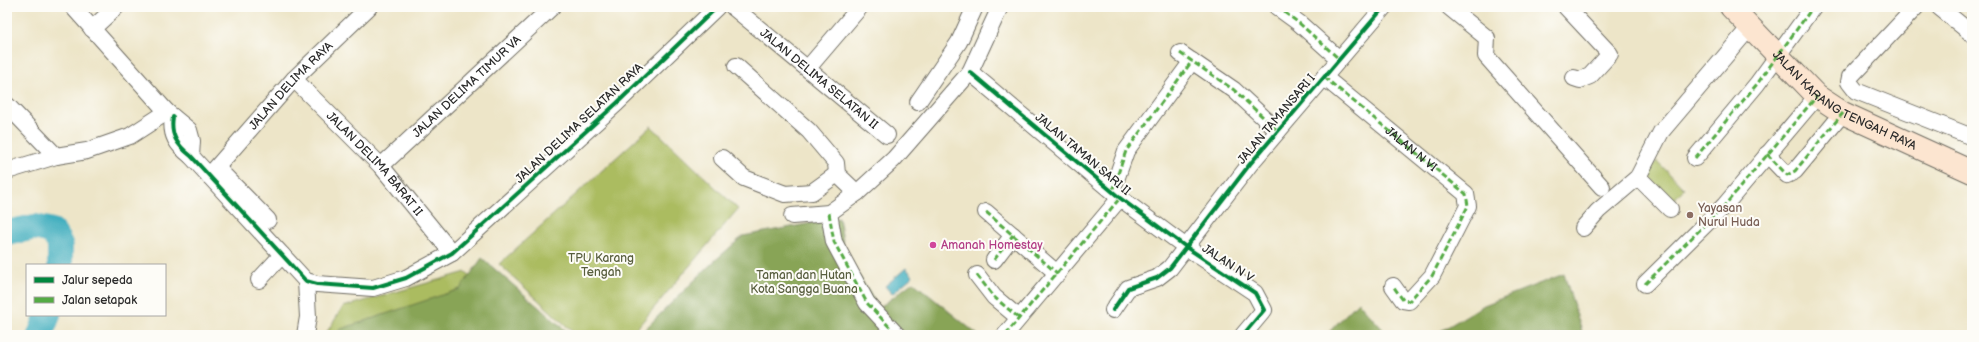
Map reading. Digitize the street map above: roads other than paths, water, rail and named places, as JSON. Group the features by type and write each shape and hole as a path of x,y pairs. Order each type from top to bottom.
{"main road":[{"name":"JALAN KARANG TENGAH RAYA","path":"1732,7 1778,57 1817,96 1843,113 1972,172"}],"street":[{"path":"73,7 170,115 173,136 180,147 213,172 268,220"},
{"path":"92,29 116,7"},
{"name":"JALAN DELIMA TIMUR VA","path":"381,166 552,7"},
{"name":"JALAN DELIMA SELATAN RAYA","path":"306,281 317,284 374,288 406,278 452,253 611,108 717,7"},
{"name":"JALAN DELIMA SELATAN II","path":"733,7 887,135"},
{"path":"808,68 860,7"},
{"path":"918,102 959,42 975,7"},
{"path":"792,216 812,216 830,213 857,192 894,159 970,72 1000,7"},
{"path":"1277,7 1298,22 1339,59"},
{"path":"1449,7 1487,38 1486,56 1602,186"},
{"path":"1566,7 1610,54 1590,76 1580,80 1574,78"},
{"path":"1696,158 1778,57 1813,7"},
{"path":"1916,7 1850,77 1849,82 1856,91 1972,137"},
{"path":"1939,7 1972,34"},
{"name":"JALAN TAMANSARI I","path":"1113,310 1128,288 1157,278 1170,268 1278,131 1383,8"},
{"name":"JALAN DELIMA RAYA","path":"213,172 294,79 360,10"},
{"path":"1583,228 1598,211 1638,176 1661,132 1750,27"},
{"path":"1116,194 1126,151 1186,57 1234,90 1278,131"},
{"path":"736,66 809,131 836,163 837,174 857,192"},
{"name":"JALAN TAMAN SARI II","path":"970,72 1116,194 1186,247"},
{"name":"JALAN N VI","path":"1324,78 1466,194 1468,206 1453,231 1432,276 1409,300 1403,300 1393,286"},
{"name":"JALAN DELIMA BARAT II","path":"294,79 381,166 452,253"},
{"path":"1645,284 1724,206 1817,96"},
{"path":"7,105 56,156"},
{"path":"1767,154 1787,175 1795,171 1843,113"},
{"path":"7,171 56,156 87,151 130,136 170,115"},
{"path":"722,158 744,178 785,194 812,192 837,174"},
{"path":"213,172 282,255 306,281 308,317 305,335"},
{"path":"1638,176 1670,209"},
{"name":"JALAN TAMAN SARI II","path":"1004,335 1058,274 1116,194"},
{"path":"986,212 1058,274"},
{"path":"830,213 834,242 867,303 897,335"},
{"path":"994,260 1013,235"},
{"name":"JALAN N V","path":"1186,247 1255,293 1264,310 1247,334"},
{"path":"259,280 282,255"},
{"path":"977,275 994,297 1020,318"}],"water":[{"path":"906,268 913,276 892,294 885,286"}],"waterway":[{"path":"7,233 35,227 52,231 60,244 60,264"},
{"path":"40,335 48,316"}],"place":[{"name":"Yayasan Nurul Huda","path":"1690,215"},
{"name":"Amanah Homestay","path":"933,245"}],"park label":[{"name":"TPU Karang Tengah","path":"601,265"},
{"name":"Taman dan Hutan Kota Sangga Buana","path":"804,282"}]}
